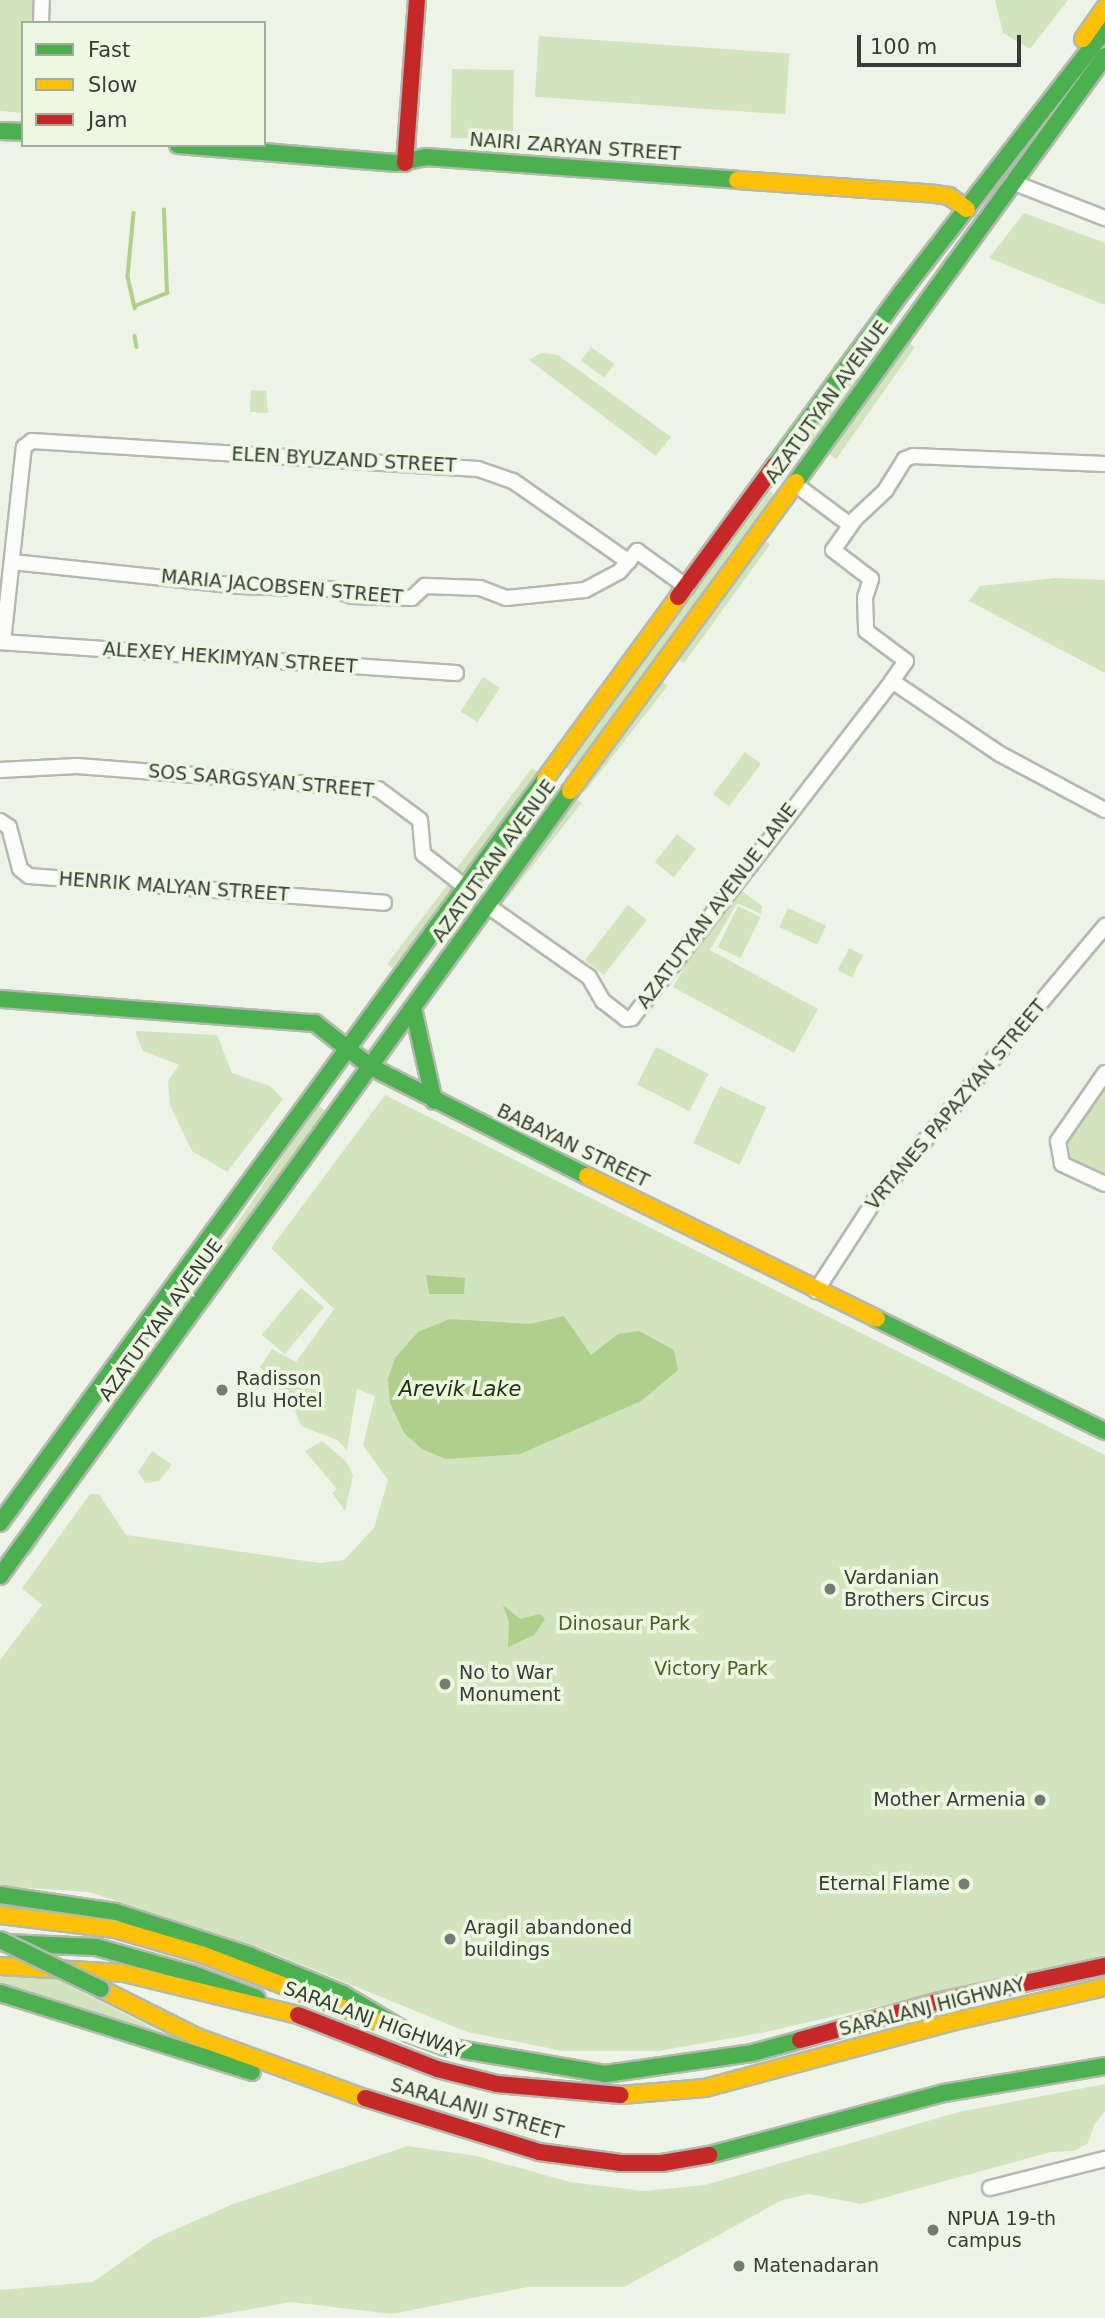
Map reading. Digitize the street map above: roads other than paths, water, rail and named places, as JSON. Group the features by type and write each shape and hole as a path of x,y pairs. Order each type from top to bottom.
{"main road":[{"path":"400,163 409,0"},
{"path":"400,163 417,0"},
{"name":"AZATUTYAN AVENUE","path":"1006,160 1013,134 1105,8"},
{"name":"AZATUTYAN AVENUE","path":"0,1523 468,890 901,293 1105,30"},
{"name":"AZATUTYAN AVENUE","path":"0,1576 1105,56"},
{"name":"AZATUTYAN AVENUE","path":"1017,177 1047,156 1105,80"},
{"path":"0,131 21,132"},
{"path":"0,140 21,141"},
{"name":"NAIRI ZARYAN STREET","path":"203,147 400,163 426,157 868,189 948,196 967,209"},
{"path":"901,293 921,307"},
{"name":"BABAYAN STREET","path":"0,999 315,1023 371,1067 434,1101 1105,1431"},
{"path":"413,1007 434,1101"},
{"path":"0,1895 107,1910 248,1955 343,1994 410,2034"},
{"name":"SARALANJ HIGHWAY","path":"0,1915 86,1923 152,1940 446,2047 605,2074 751,2053 940,2001 1105,1966"},
{"name":"SARALANJ HIGHWAY","path":"0,1942 96,1947 193,1974 437,2068 497,2084 602,2097 705,2088 951,2022 1105,1987"},
{"name":"SARALANJI STREET","path":"0,1942 197,2037 340,2090 539,2152 662,2164 743,2148 944,2093 1105,2066"},
{"path":"0,1966 124,1973 286,2011"},
{"path":"0,1993 179,2052 284,2081 340,2090"},
{"path":"602,2097 609,2091 605,2074"}],"street":[{"path":"41,21 42,0"},
{"path":"1017,177 1105,218"},
{"name":"ELEN BYUZAND STREET","path":"12,562 24,447 32,441 478,469 513,481 629,562"},
{"path":"1105,464 913,456 905,459 886,490 850,525 833,550 871,579 865,598 866,631 905,661 892,681 1000,754 1105,810"},
{"path":"794,484 850,525"},
{"path":"629,562 637,551 687,587"},
{"path":"2,642 12,562"},
{"name":"MARIA JACOBSEN STREET","path":"12,562 412,598 425,586 480,587 506,598 568,594 601,584 629,562"},
{"name":"ALEXEY HEKIMYAN STREET","path":"2,642 456,673"},
{"name":"AZATUTYAN AVENUE LANE","path":"488,906 589,977 603,1001 626,1019 632,1018 892,681"},
{"name":"SOS SARGSYAN STREET","path":"0,770 77,766 379,789 420,820 423,854 468,890"},
{"name":"HENRIK MALYAN STREET","path":"0,821 9,827 20,869 29,876 384,903"},
{"name":"VRTANES PAPAZYAN STREET","path":"816,1291 875,1200 1105,926"},
{"path":"1105,1073 1058,1141 1062,1164 1105,1184"},
{"path":"990,2188 1105,2159"}],"water":[{"path":"426,1275 465,1278 464,1294 429,1294"},
{"name":"Arevik Lake","path":"564,1316 591,1355 618,1334 639,1331 674,1350 678,1370 641,1401 520,1454 446,1459 422,1449 404,1433 390,1403 388,1379 395,1358 418,1332 450,1319 530,1324"},
{"path":"503,1605 520,1619 540,1614 545,1619 534,1635 508,1647 509,1622"}],"waterway":[{"path":"135,306 167,293 164,210"},
{"path":"134,213 128,277 135,308"},
{"path":"135,336 137,347"}],"place":[{"name":"Radisson Blu Hotel","path":"222,1390"},
{"name":"Vardanian Brothers Circus","path":"830,1589"},
{"name":"No to War Monument","path":"445,1684"},
{"name":"Mother Armenia","path":"1040,1800"},
{"name":"Eternal Flame","path":"964,1884"},
{"name":"Aragil abandoned buildings","path":"450,1939"},
{"name":"NPUA 19-th campus","path":"933,2230"},
{"name":"Matenadaran","path":"739,2266"}],"park label":[{"name":"Dinosaur Park","path":"624,1624"},
{"name":"Victory Park","path":"711,1669"}]}
